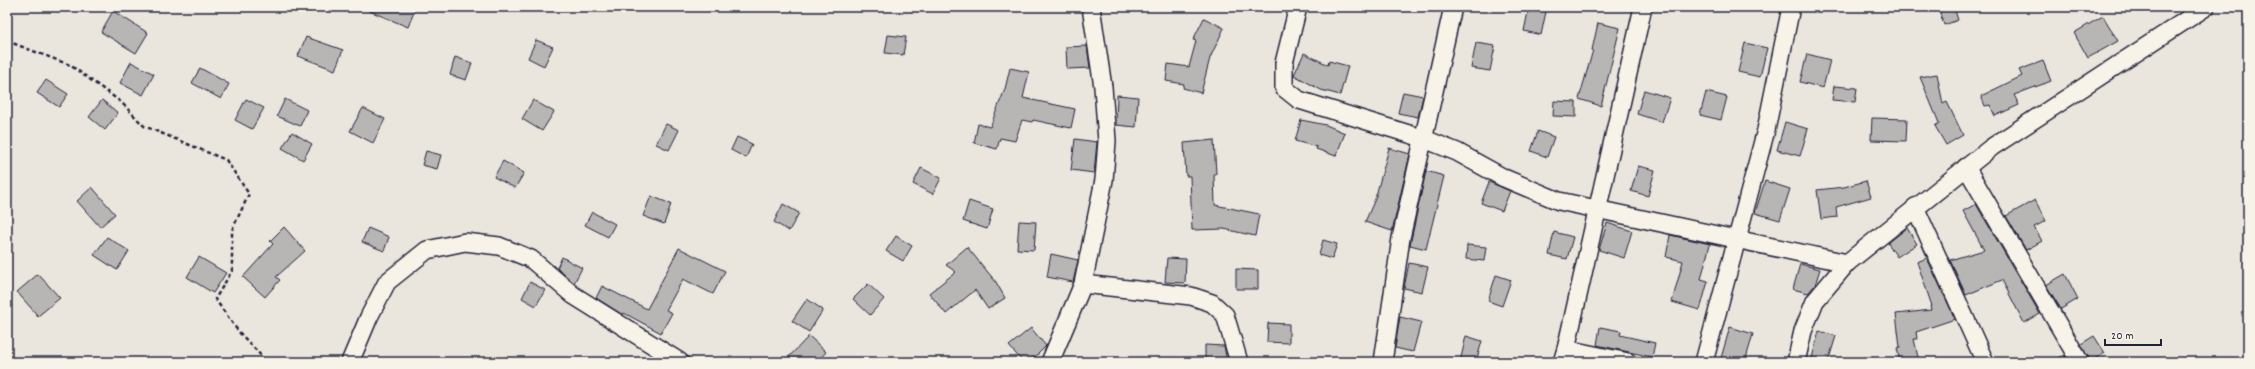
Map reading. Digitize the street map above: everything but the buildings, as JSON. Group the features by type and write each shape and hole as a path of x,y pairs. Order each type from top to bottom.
{"street":[{"path":"1050,361 1083,284 1104,180 1107,141 1103,87 1091,7"},
{"path":"1298,7 1284,63 1284,88 1298,100 1422,138 1457,152 1517,184 1559,201 1847,263"},
{"path":"1383,362 1401,238 1422,138 1453,7"},
{"path":"1628,362 1564,356 1643,7"},
{"path":"1704,362 1766,130 1791,7"},
{"path":"1796,362 1803,331 1815,301 1847,263 1914,207 1992,148 2206,7"},
{"path":"1966,167 2080,362"},
{"path":"1914,207 1985,362"},
{"path":"350,362 369,317 387,282 427,250 465,242 499,246 531,259 573,295 680,362"},
{"path":"1083,284 1191,296 1212,303 1225,315 1239,362"}],"path":[{"path":"7,40 70,65 116,98 144,126 226,160 249,194 232,230 232,271 215,299 238,331 267,362"}]}
